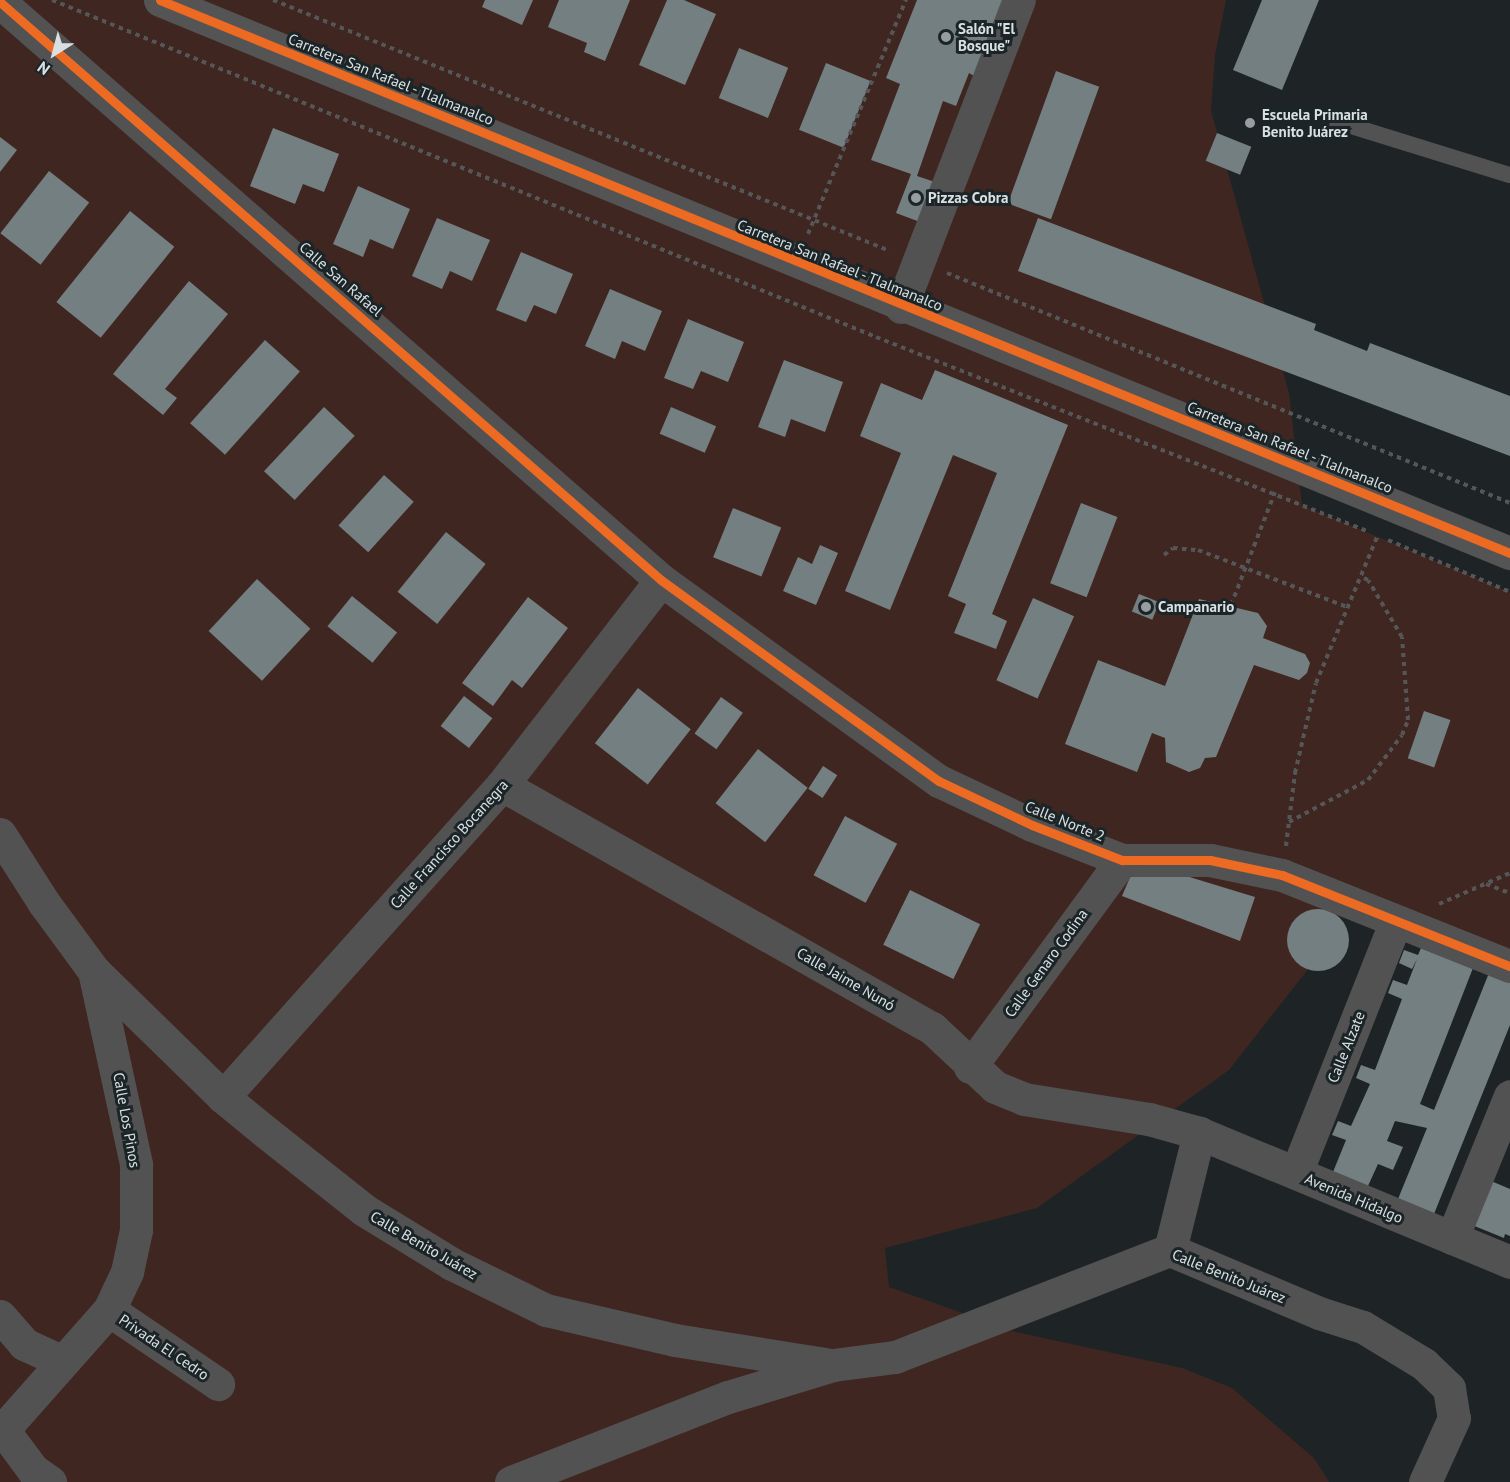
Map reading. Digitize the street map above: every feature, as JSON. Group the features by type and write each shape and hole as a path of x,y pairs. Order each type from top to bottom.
{"street":[{"name":"Carretera San Rafael - Tlalmanalco","path":"160,0 901,307 1286,460 1510,553"},
{"path":"901,307 1019,0"},
{"name":"Calle San Rafael","path":"0,2 661,580"},
{"name":"Calle Francisco Bocanegra","path":"223,1097 502,785 661,580"},
{"name":"Calle Norte 2","path":"661,580 939,781 1032,825 1122,860 1210,860 1282,875 1510,966"},
{"name":"Calle Jaime Nunó","path":"502,785 932,1028 970,1067 994,1087 1024,1099 1149,1119 1199,1133"},
{"name":"Calle Los Pinos","path":"0,834 9,867 94,971 136,1164 136,1230 127,1272 109,1310 61,1360 2,1432"},
{"name":"Calle Genaro Codina","path":"970,1067 1122,860"},
{"name":"Calle Alzate","path":"1296,1173 1396,921"},
{"name":"Calle Benito Juárez","path":"94,971 223,1097 364,1210 452,1263 546,1310 675,1340 833,1365"},
{"path":"1452,1238 1508,1107"},
{"path":"1170,1250 1199,1133"},
{"name":"Avenida Hidalgo","path":"1199,1133 1510,1262"},
{"name":"Calle Benito Juárez","path":"511,1482 728,1397 833,1365 896,1357 1170,1250 1319,1313 1363,1327 1424,1364 1449,1388 1454,1418 1425,1482"},
{"name":"Privada El Cedro","path":"109,1310 218,1384"},
{"path":"0,1316 24,1344 61,1360"},
{"path":"2,1432 33,1470 50,1482"}],"lane":[{"path":"1332,120 1510,175"}],"path":[{"path":"52,0 876,338 1378,535 1510,592"},
{"path":"795,262 906,0"},
{"path":"1231,605 1286,460"},
{"path":"1282,875 1297,765 1316,683 1378,535"},
{"path":"1164,555 1173,548 1185,547 1347,607"},
{"path":"1289,822 1368,780 1402,735 1408,720 1402,637 1368,580 1360,576"},
{"path":"1396,921 1510,873"},
{"path":"1485,884 1510,894"}],"shaded area":[{"path":"0,0 1226,0 1215,55 1211,111 1289,393 1302,505 1510,592 1510,965 1334,911 1309,968 1229,1070 1037,1208 885,1248 889,1287 1016,1332 1182,1368 1232,1388 1314,1458 1329,1482 0,1482"}],"building":[{"path":"485,0 533,0 522,25 482,7"},
{"path":"559,0 630,0 605,61 584,52 587,43 548,27"},
{"path":"667,0 684,0 716,14 685,85 639,65"},
{"name":"Salón \"El Bosque\"","path":"917,0 1005,0 974,76 969,73 956,106 943,101 917,176 935,182 920,222 896,213 911,174 871,160 900,84 886,78"},
{"path":"1262,0 1319,0 1282,90 1233,70"},
{"path":"739,48 788,68 768,118 719,98"},
{"path":"826,63 871,81 844,148 799,130"},
{"path":"1056,71 1099,87 1051,219 1008,203"},
{"path":"273,128 339,154 324,192 303,184 295,204 250,186"},
{"path":"1217,133 1251,147 1240,175 1206,161"},
{"path":"0,137 17,150 0,172"},
{"path":"49,171 89,202 41,265 0,233"},
{"path":"358,186 410,209 393,249 370,239 363,257 333,244"},
{"path":"130,211 174,247 101,338 56,302"},
{"path":"437,218 490,240 472,281 450,271 442,289 412,276"},
{"path":"1038,218 1316,324 1314,330 1367,351 1370,343 1510,396 1510,456 1018,271"},
{"path":"521,252 573,274 556,314 534,305 526,322 496,310"},
{"path":"189,281 228,314 165,389 177,398 163,415 113,374"},
{"path":"610,289 662,311 645,351 622,341 615,359 585,346"},
{"path":"688,319 744,342 728,382 701,371 693,389 664,378"},
{"path":"265,340 300,371 225,455 190,423"},
{"path":"784,360 843,382 825,432 791,419 785,437 758,427"},
{"path":"935,370 1068,425 992,614 1007,621 996,649 954,633 966,604 948,596 997,473 953,455 890,610 845,591 901,453 860,436 881,383 922,400"},
{"path":"324,407 355,436 295,500 264,471"},
{"path":"671,407 716,426 705,453 660,434"},
{"path":"384,475 414,502 368,552 338,526"},
{"path":"1081,503 1117,517 1087,597 1050,583"},
{"path":"733,508 781,527 761,577 713,557"},
{"path":"446,532 486,564 437,624 398,592"},
{"path":"820,545 838,553 816,605 783,591 798,557 812,564"},
{"path":"257,579 310,629 262,681 209,631"},
{"name":"Campanario","path":"1139,594 1159,602 1152,620 1132,612"},
{"path":"352,596 397,633 373,663 327,626"},
{"path":"528,597 568,628 522,688 512,680 493,706 462,683"},
{"path":"1033,598 1074,616 1038,699 996,680"},
{"path":"1199,599 1258,613 1267,626 1263,638 1305,654 1310,663 1307,673 1299,680 1254,665 1216,757 1205,758 1200,768 1189,772 1166,762 1165,738 1152,733 1137,772 1065,744 1098,660 1165,686"},
{"path":"638,688 691,729 648,784 595,743"},
{"path":"464,696 492,718 469,748 441,726"},
{"path":"721,697 743,713 716,749 695,733"},
{"path":"1424,711 1450,720 1434,767 1408,758"},
{"path":"758,749 808,788 765,842 716,803"},
{"path":"823,766 837,775 823,798 808,789"},
{"path":"845,816 897,844 866,903 814,875"},
{"path":"1137,861 1255,897 1240,941 1122,896"},
{"path":"910,890 980,924 953,979 883,945"},
{"path":"1318,909 1330,911 1340,918 1347,928 1349,940 1347,952 1340,962 1330,969 1318,971 1306,969 1296,962 1289,952 1287,940 1289,928 1296,918 1306,911"},
{"path":"1421,948 1473,968 1420,1104 1434,1110 1489,973 1510,982 1510,1025 1434,1214 1398,1199 1427,1128 1395,1121 1387,1141 1403,1147 1393,1170 1378,1164 1368,1186 1333,1172 1346,1140 1332,1135 1338,1121 1351,1126 1370,1084 1356,1078 1361,1065 1375,1070 1402,999 1388,993 1393,980 1407,985 1417,959 1412,969 1399,963 1404,950 1418,955"},
{"path":"1491,1181 1510,1189 1510,1236 1505,1234 1504,1238 1472,1225"}],"cycle path":[{"path":"160,0 1510,553"},
{"path":"0,2 661,580 939,781 1032,825 1122,860 1210,860 1282,875 1510,966"}],"place":[{"name":"Salón \"El Bosque\"","path":"946,37"},
{"name":"Escuela Primaria Benito Juárez","path":"1250,123"},
{"name":"Pizzas Cobra","path":"916,198"},
{"name":"Campanario","path":"1146,607"}]}
